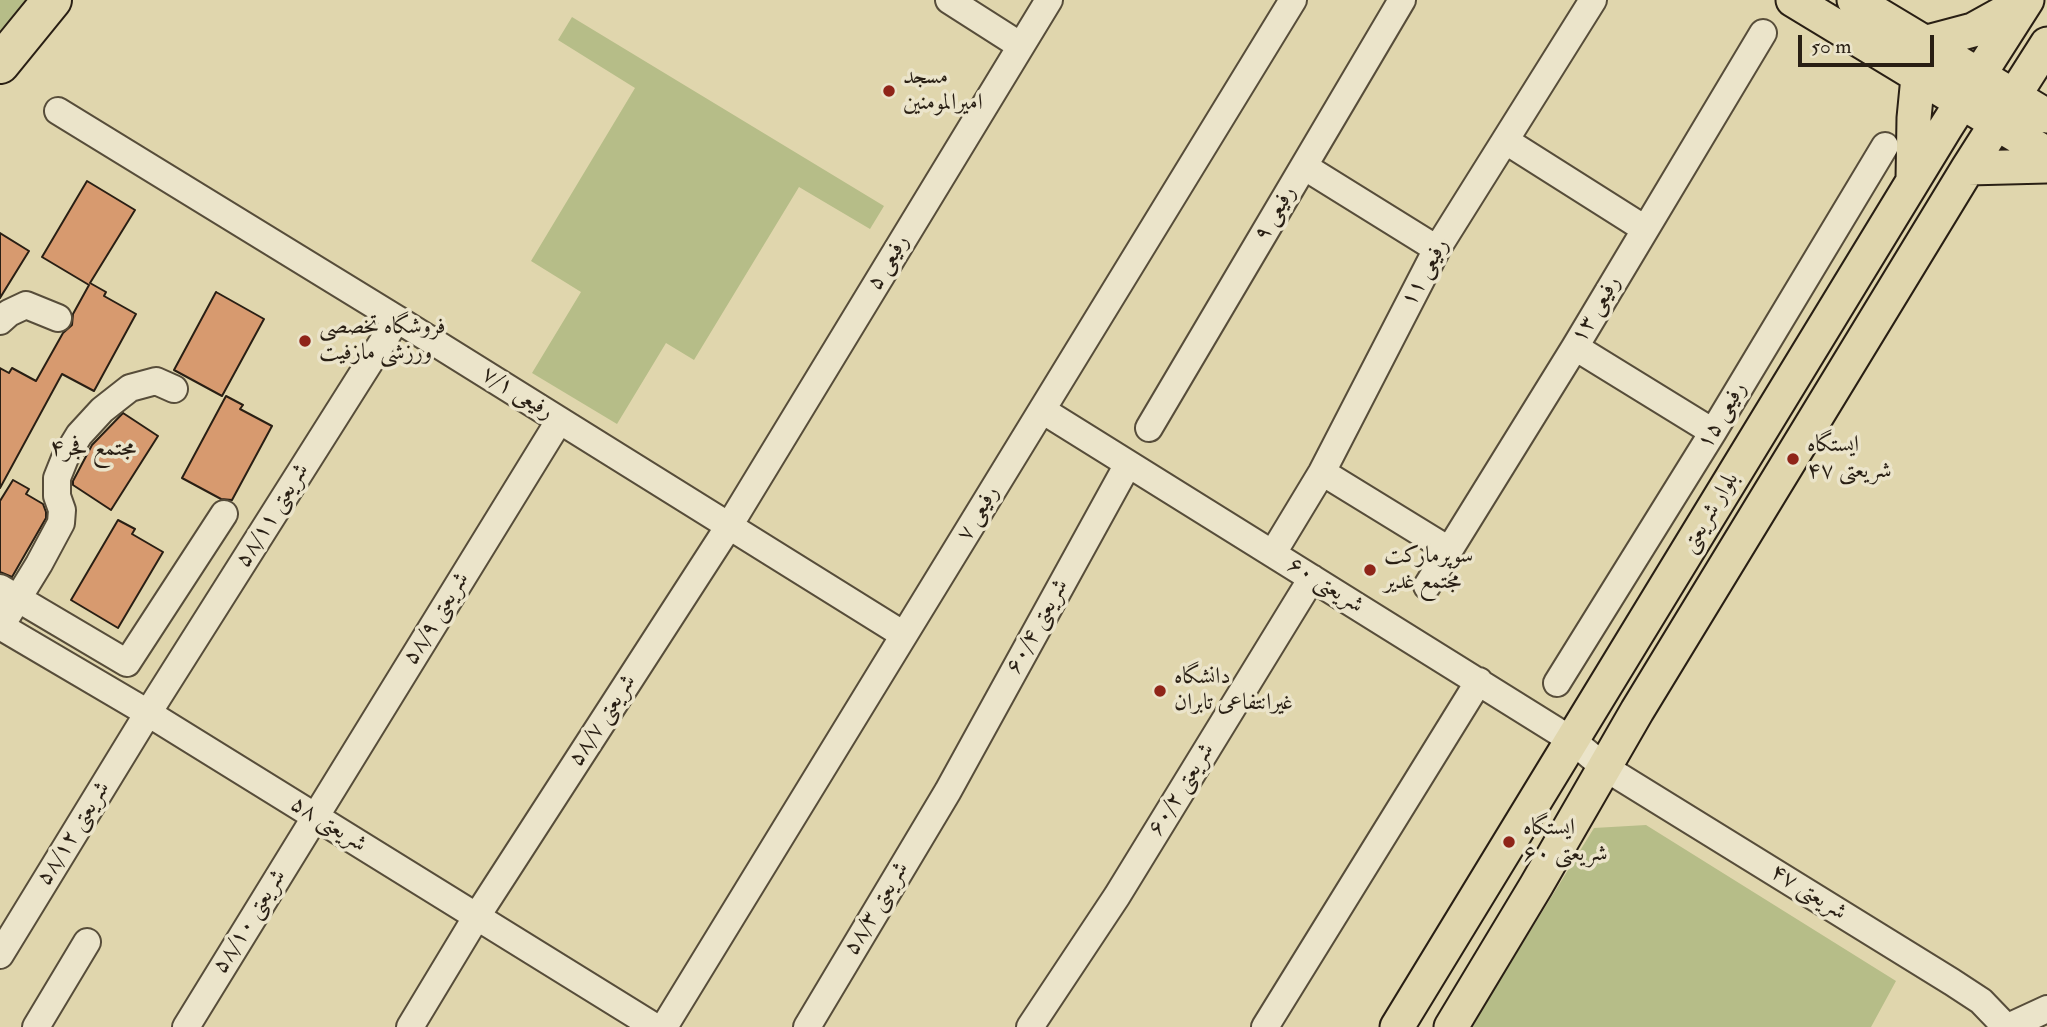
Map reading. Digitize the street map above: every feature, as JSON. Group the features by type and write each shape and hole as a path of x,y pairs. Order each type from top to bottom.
{"highway":[{"path":"0,64 52,0"}],"main road":[{"path":"1793,0 1918,77 2014,97 2047,116"},
{"path":"1854,0 1924,43 1971,90 1996,125 2047,154"},
{"path":"1924,43 1973,30 2027,0"},
{"name":"بلوار شریعتی","path":"1397,1027 1913,181 2027,0"},
{"name":"بلوار شریعتی","path":"1452,1026 1604,767 1968,168 2047,44"},
{"path":"1913,181 1918,77"},
{"path":"1968,168 2047,166"}],"street":[{"path":"949,0 1021,46"},
{"name":"رفیعی ۵","path":"729,526 1049,0"},
{"name":"رفیعی ۷","path":"664,1027 1293,0"},
{"name":"رفیعی ۹","path":"1149,428 1402,0"},
{"name":"رفیعی ۱۱","path":"1273,553 1322,472 1437,249 1592,0"},
{"name":"رفیعی ۱۳","path":"1427,586 1575,347 1763,33"},
{"name":"رفیعی ۷/۱","path":"58,111 905,635"},
{"path":"1506,141 1645,229"},
{"name":"رفیعی ۱۵","path":"1557,683 1713,432 1885,146"},
{"path":"1305,167 1437,249"},
{"path":"0,321 26,305 58,318"},
{"name":"شریعتی ۵۸/۱۱","path":"148,713 397,319"},
{"path":"1575,347 1713,432"},
{"path":"0,626 9,593 40,564 61,523 62,510 57,496 57,478 79,435 102,410 130,388 156,382 174,389"},
{"name":"شریعتی ۶۰","path":"1042,410 1479,681 1573,741 1604,767"},
{"name":"شریعتی ۵۸/۹","path":"315,817 559,421"},
{"name":"شریعتی ۶۰/۴","path":"948,791 1128,464"},
{"path":"1322,472 1449,550"},
{"path":"9,593 127,663 224,514"},
{"name":"شریعتی ۵۸/۷","path":"410,1027 477,916 729,526"},
{"name":"شریعتی ۶۰/۲","path":"1030,1027 1117,896 1312,578"},
{"name":"شریعتی ۵۸","path":"0,626 148,713 655,1027"},
{"path":"1265,1027 1479,681"},
{"name":"شریعتی ۵۸/۱۲","path":"0,954 148,713"},
{"name":"شریعتی ۴۷","path":"1604,767 1962,988 1981,1001 2007,1027"},
{"name":"شریعتی ۵۸/۳","path":"807,1027 948,791"},
{"name":"شریعتی ۵۸/۱۰","path":"186,1027 315,817"},
{"path":"36,1027 87,942"},
{"path":"2007,1027 2047,1009"}],"green space":[{"path":"0,0 31,0 0,40"},
{"path":"572,17 884,206 870,229 799,187 694,360 666,343 617,424 532,373 581,292 531,261 635,88 558,40"},
{"path":"1646,825 1896,981 1871,1027 1471,1027 1594,828"}],"building":[{"path":"87,181 135,210 90,283 106,292 104,296 136,314 94,391 62,374 0,488 0,368 9,373 12,368 36,381 63,333 72,325 73,314 89,285 42,257"},
{"path":"0,233 29,251 0,298"},
{"path":"216,292 264,319 222,396 174,370"},
{"path":"226,396 243,405 240,409 272,426 232,500 221,499 182,478"},
{"path":"123,413 158,436 111,510 73,485 73,481 92,445"},
{"path":"13,480 29,489 26,494 43,504 46,518 12,577 0,572 0,501"},
{"path":"118,520 135,529 132,534 163,552 118,628 71,600"}],"place":[{"name":"مسجد امیرالمومنین","path":"889,91"},
{"name":"فروشگاه تخصصی ورزشی مازفیت","path":"305,341"},
{"name":"ایستگاه شریعتی ۴۷","path":"1793,459"},
{"name":"سوپرمارکت مجتمع غدیر","path":"1370,570"},
{"name":"دانشگاه غیرانتفاعی تابران","path":"1160,691"},
{"name":"ایستگاه شریعتی ۶۰","path":"1509,842"}],"district":[{"name":"مجتمع فجر۴","path":"93,450"}]}
